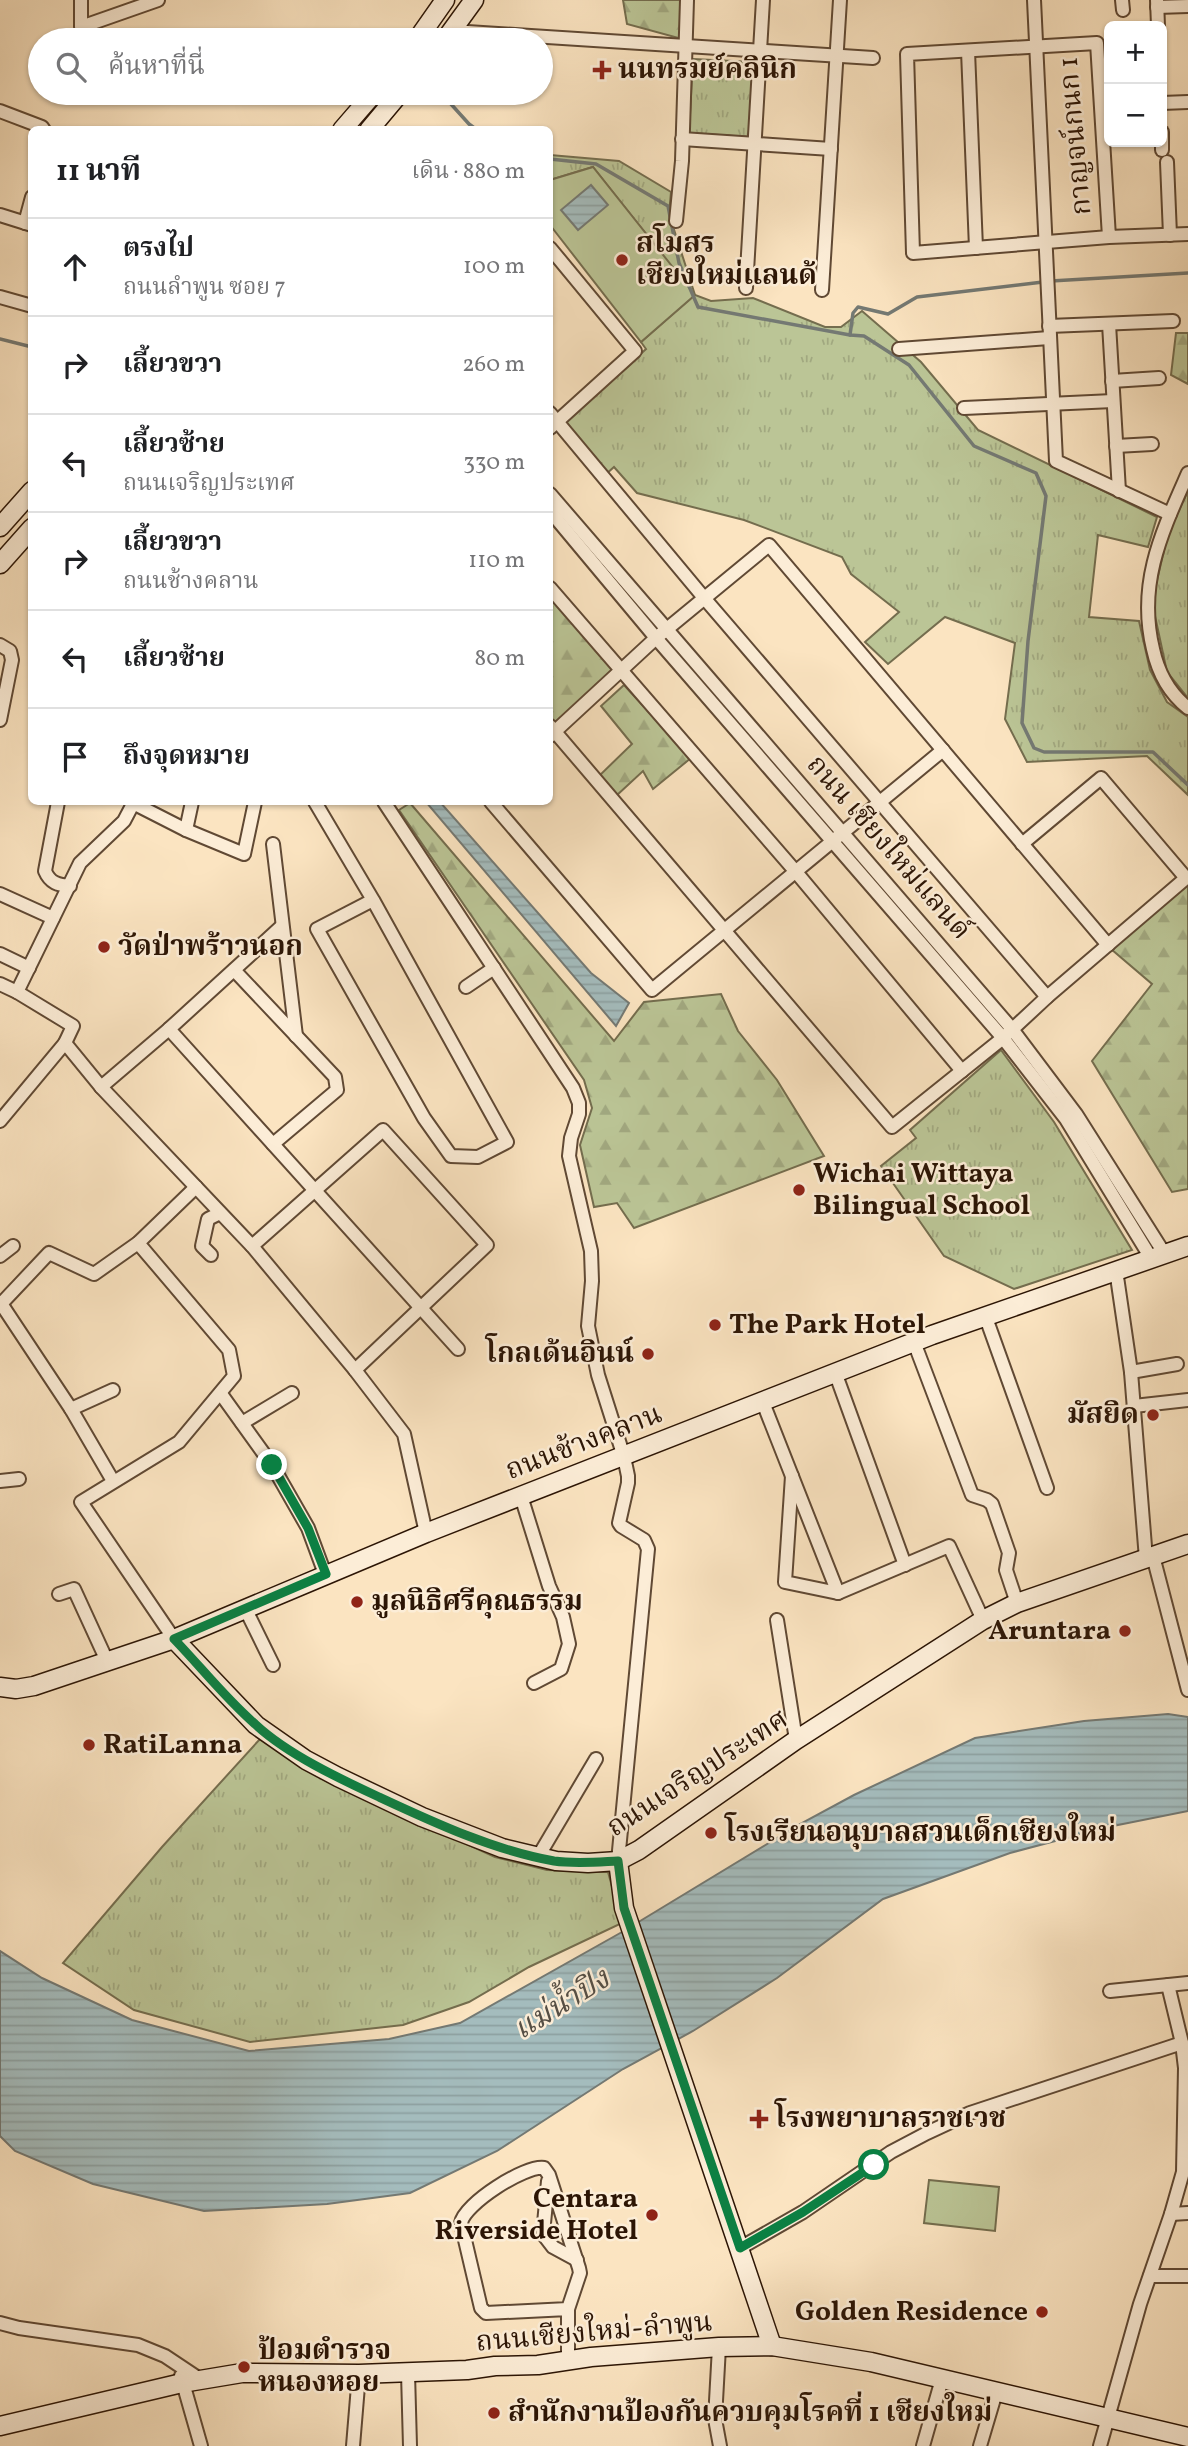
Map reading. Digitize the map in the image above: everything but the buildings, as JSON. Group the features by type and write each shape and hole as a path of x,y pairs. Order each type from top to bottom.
{"street":[{"path":"81,0 81,27 158,0"},
{"path":"426,28 446,0"},
{"path":"454,28 474,0"},
{"path":"676,221 680,189 687,0"},
{"path":"746,288 763,0"},
{"path":"822,290 840,0"},
{"path":"1034,0 1056,461 1170,514"},
{"path":"1158,21 1157,3 1188,6"},
{"path":"553,40 873,58"},
{"name":"กาญจน์กนก 1","path":"1036,47 1097,43 1110,237"},
{"path":"1036,47 906,54 914,253 1110,237 1188,234"},
{"path":"968,51 976,248"},
{"path":"1167,103 1188,102"},
{"path":"345,126 364,105"},
{"path":"372,126 390,105"},
{"path":"0,111 40,126"},
{"path":"682,139 831,149"},
{"path":"1164,147 1170,235"},
{"path":"0,215 28,224"},
{"path":"553,252 635,351 553,420"},
{"path":"0,297 28,305"},
{"path":"899,349 1109,324 1172,321"},
{"path":"1109,324 1119,491"},
{"path":"1112,382 1159,378"},
{"path":"964,408 1113,401"},
{"path":"553,422 1047,998"},
{"path":"1116,446 1152,444"},
{"path":"1188,473 1153,564 1147,601 1147,625 1164,681 1188,708"},
{"path":"0,527 28,496"},
{"name":"ถนน เชียงใหม่แลนด์","path":"553,498 832,842 1008,1034"},
{"name":"ถนน เชียงใหม่แลนด์","path":"553,514 843,833 1076,1114 1157,1255"},
{"path":"0,564 28,532"},
{"path":"553,729 661,634 769,545 1108,945"},
{"path":"553,592 796,872 962,1071"},
{"path":"0,645 9,651 12,660 0,720"},
{"path":"553,733 726,930 891,1127 1008,1034 1185,878 1101,778 1022,844"},
{"path":"494,805 652,990 943,750"},
{"path":"57,805 45,871 47,878 56,884 70,886"},
{"path":"17,992 80,863 124,821 132,805"},
{"path":"139,805 186,830 244,854 254,805"},
{"path":"186,830 191,805"},
{"path":"317,805 373,900 507,1142 478,1157 451,1156 424,1118 317,929 373,900"},
{"path":"386,805 572,1087 579,1103 579,1114 569,1148 591,1251 592,1281 587,1326 598,1375 624,1457 628,1483 619,1523 621,1527 644,1540 648,1549 618,1861 624,1908 772,2346"},
{"path":"273,844 296,1037"},
{"path":"0,894 53,918"},
{"path":"101,1087 282,926"},
{"path":"0,954 29,968"},
{"path":"466,987 494,968"},
{"path":"234,970 335,1077 337,1090 273,1144"},
{"path":"0,984 73,1026 65,1043 0,1121"},
{"path":"169,1029 458,1349"},
{"path":"65,1043 101,1087 252,1246 355,1370 404,1434 426,1533"},
{"path":"252,1246 383,1130 486,1245 355,1370"},
{"path":"113,1481 71,1409 1,1303 49,1254 94,1274 138,1243 196,1187"},
{"path":"211,1255 202,1246 205,1228 208,1219 220,1213"},
{"path":"138,1243 229,1350 234,1376 179,1442 82,1502 174,1639"},
{"path":"0,1256 13,1246"},
{"name":"ถนนช้างคลาน","path":"0,1687 16,1689 34,1686 174,1639 426,1533 624,1457 762,1400 985,1315 1188,1246"},
{"path":"1116,1270 1131,1373 1150,1558 1188,1690"},
{"path":"985,1315 1048,1488"},
{"path":"914,1342 972,1495 992,1504 1009,1553 1006,1570 1017,1603"},
{"path":"1131,1373 1177,1364"},
{"path":"835,1373 905,1565"},
{"path":"71,1409 113,1390"},
{"path":"242,1423 292,1392"},
{"path":"221,1394 272,1465 308,1528 326,1574"},
{"path":"762,1400 838,1593"},
{"path":"1134,1406 1188,1400"},
{"path":"792,1476 785,1582 838,1593 949,1546 983,1620"},
{"path":"0,1481 19,1479"},
{"path":"521,1496 549,1586 563,1617 569,1644 561,1669 534,1683"},
{"name":"ถนนเจริญประเทศ","path":"174,1639 256,1725 306,1760 349,1783 422,1817 502,1848 556,1861 618,1861 639,1850 796,1740 983,1620 1017,1603 1188,1544"},
{"path":"59,1594 74,1589 107,1661"},
{"path":"245,1608 273,1665"},
{"path":"777,1620 796,1740"},
{"path":"538,1857 596,1759"},
{"path":"1110,1991 1188,1983"},
{"path":"1100,2446 1183,2172 1185,2068 1168,1985"},
{"path":"740,2248 803,2212 891,2152 970,2113 1182,2043"},
{"path":"568,2309 486,2313 481,2308 461,2224 465,2213 508,2179 538,2167 544,2168 549,2175 580,2273 568,2309 568,2360"},
{"path":"549,2175 543,2234 553,2247 577,2260"},
{"path":"1171,2214 1188,2213"},
{"path":"1150,2276 1188,2276"},
{"path":"720,2446 715,2419 719,2347 755,2333 762,2315"},
{"path":"762,2315 782,2341 795,2349"},
{"path":"0,2323 138,2345 165,2356 180,2374 201,2446"},
{"name":"ถนนเชียงใหม่-ลำพูน","path":"0,2426 180,2374 201,2380 242,2372 408,2373 538,2365 719,2347 772,2346 871,2362 1188,2437"},
{"path":"408,2373 410,2446"},
{"path":"352,2446 359,2374"},
{"path":"923,2446 942,2379"},
{"path":"981,2446 996,2392"}],"green space":[{"path":"623,0 683,0 682,39 627,24"},
{"path":"693,59 753,62 749,137 689,133"},
{"path":"553,155 619,161 671,192 669,214 695,295 711,301 753,298 825,327 841,327 862,311 921,362 978,430 1157,517 1148,547 1098,535 1089,617 1139,621 1150,670 1167,702 1188,717 1188,795 1147,756 1027,762 1005,719 1015,643 945,617 888,664 865,642 899,612 851,574 842,557 744,520 637,493 614,467 605,475 562,425 646,349 641,342 694,295 593,167 553,179"},
{"name":"สโมสร เชียงใหม่แลนด้","path":"593,167 695,295 641,342 553,229 553,179"},
{"path":"1176,333 1188,333 1188,384 1171,375"},
{"path":"1188,491 1188,698 1167,672 1152,602 1168,533"},
{"path":"553,598 615,670 556,726 553,722"},
{"path":"624,685 691,758 653,789 643,771 616,796 599,776 632,744 601,706"},
{"path":"412,805 614,1041 644,1002 721,994 738,1031 777,1080 824,1156 634,1228 617,1203 594,1207 580,1145 592,1108 584,1080 399,810"},
{"path":"1188,885 1188,1189 1172,1192 1092,1061 1152,984 1111,949"},
{"path":"1001,1050 1054,1122 1132,1250 1014,1289 944,1256 881,1166 916,1138 910,1130"},
{"path":"260,1739 327,1780 495,1857 547,1870 608,1872 622,1923 529,1967 469,2002 403,2025 250,2042 134,2010 63,1963 162,1847"},
{"path":"929,2180 999,2187 995,2231 924,2223"}],"water":[{"path":"591,185 608,205 578,230 561,210"},
{"path":"429,805 443,805 591,973 629,1003 616,1026"},
{"name":"แม่น้ำปิง","path":"1168,1714 1188,1717 1188,1811 1108,1827 1010,1853 883,1899 777,1978 693,2031 623,2069 497,2151 410,2193 327,2204 204,2211 93,2184 15,2151 0,2136 0,1951 42,1978 132,2020 249,2051 389,2039 460,2023 622,1932 800,1824 854,1795 975,1738 1084,1721"}],"waterway":[{"path":"452,105 472,126"},
{"path":"553,159 596,164 668,206 679,263 698,307 864,336 909,365 974,446 1036,473 1046,496 1028,641 1022,723 1034,748 1044,752 1153,752 1188,785"},
{"path":"1051,281 1188,273"},
{"path":"850,335 853,313 858,307 888,314 917,297 1043,282"},
{"path":"0,339 28,346"}],"place":[{"name":"นนทรมย์คลินิก","path":"602,70"},
{"name":"สโมสร เชียงใหม่แลนด้","path":"622,260"},
{"name":"วัดป่าพร้าวนอก","path":"104,947"},
{"name":"Wichai Wittaya Bilingual School","path":"799,1190"},
{"name":"The Park Hotel","path":"715,1325"},
{"name":"โกลเด้นอินน์","path":"648,1354"},
{"name":"มัสยิด","path":"1153,1415"},
{"name":"มูลนิธิศรีคุณธรรม","path":"357,1602"},
{"name":"Aruntara","path":"1125,1631"},
{"name":"RatiLanna","path":"89,1745"},
{"name":"โรงเรียนอนุบาลสวนเด็กเชียงใหม่","path":"711,1833"},
{"name":"โรงพยาบาลราชเวช","path":"759,2119"},
{"name":"Centara Riverside Hotel","path":"652,2215"},
{"name":"Golden Residence","path":"1042,2312"},
{"name":"ป้อมตำรวจ หนองหอย","path":"244,2367"},
{"name":"สำนักงานป้องกันควบคุมโรคที่ 1 เชียงใหม่","path":"494,2413"}],"route":[{"path":"272,1465 308,1528 326,1574 174,1639 256,1725 306,1760 349,1783 422,1817 502,1848 556,1861 618,1861 624,1908 740,2248 803,2212 874,2165"}]}
